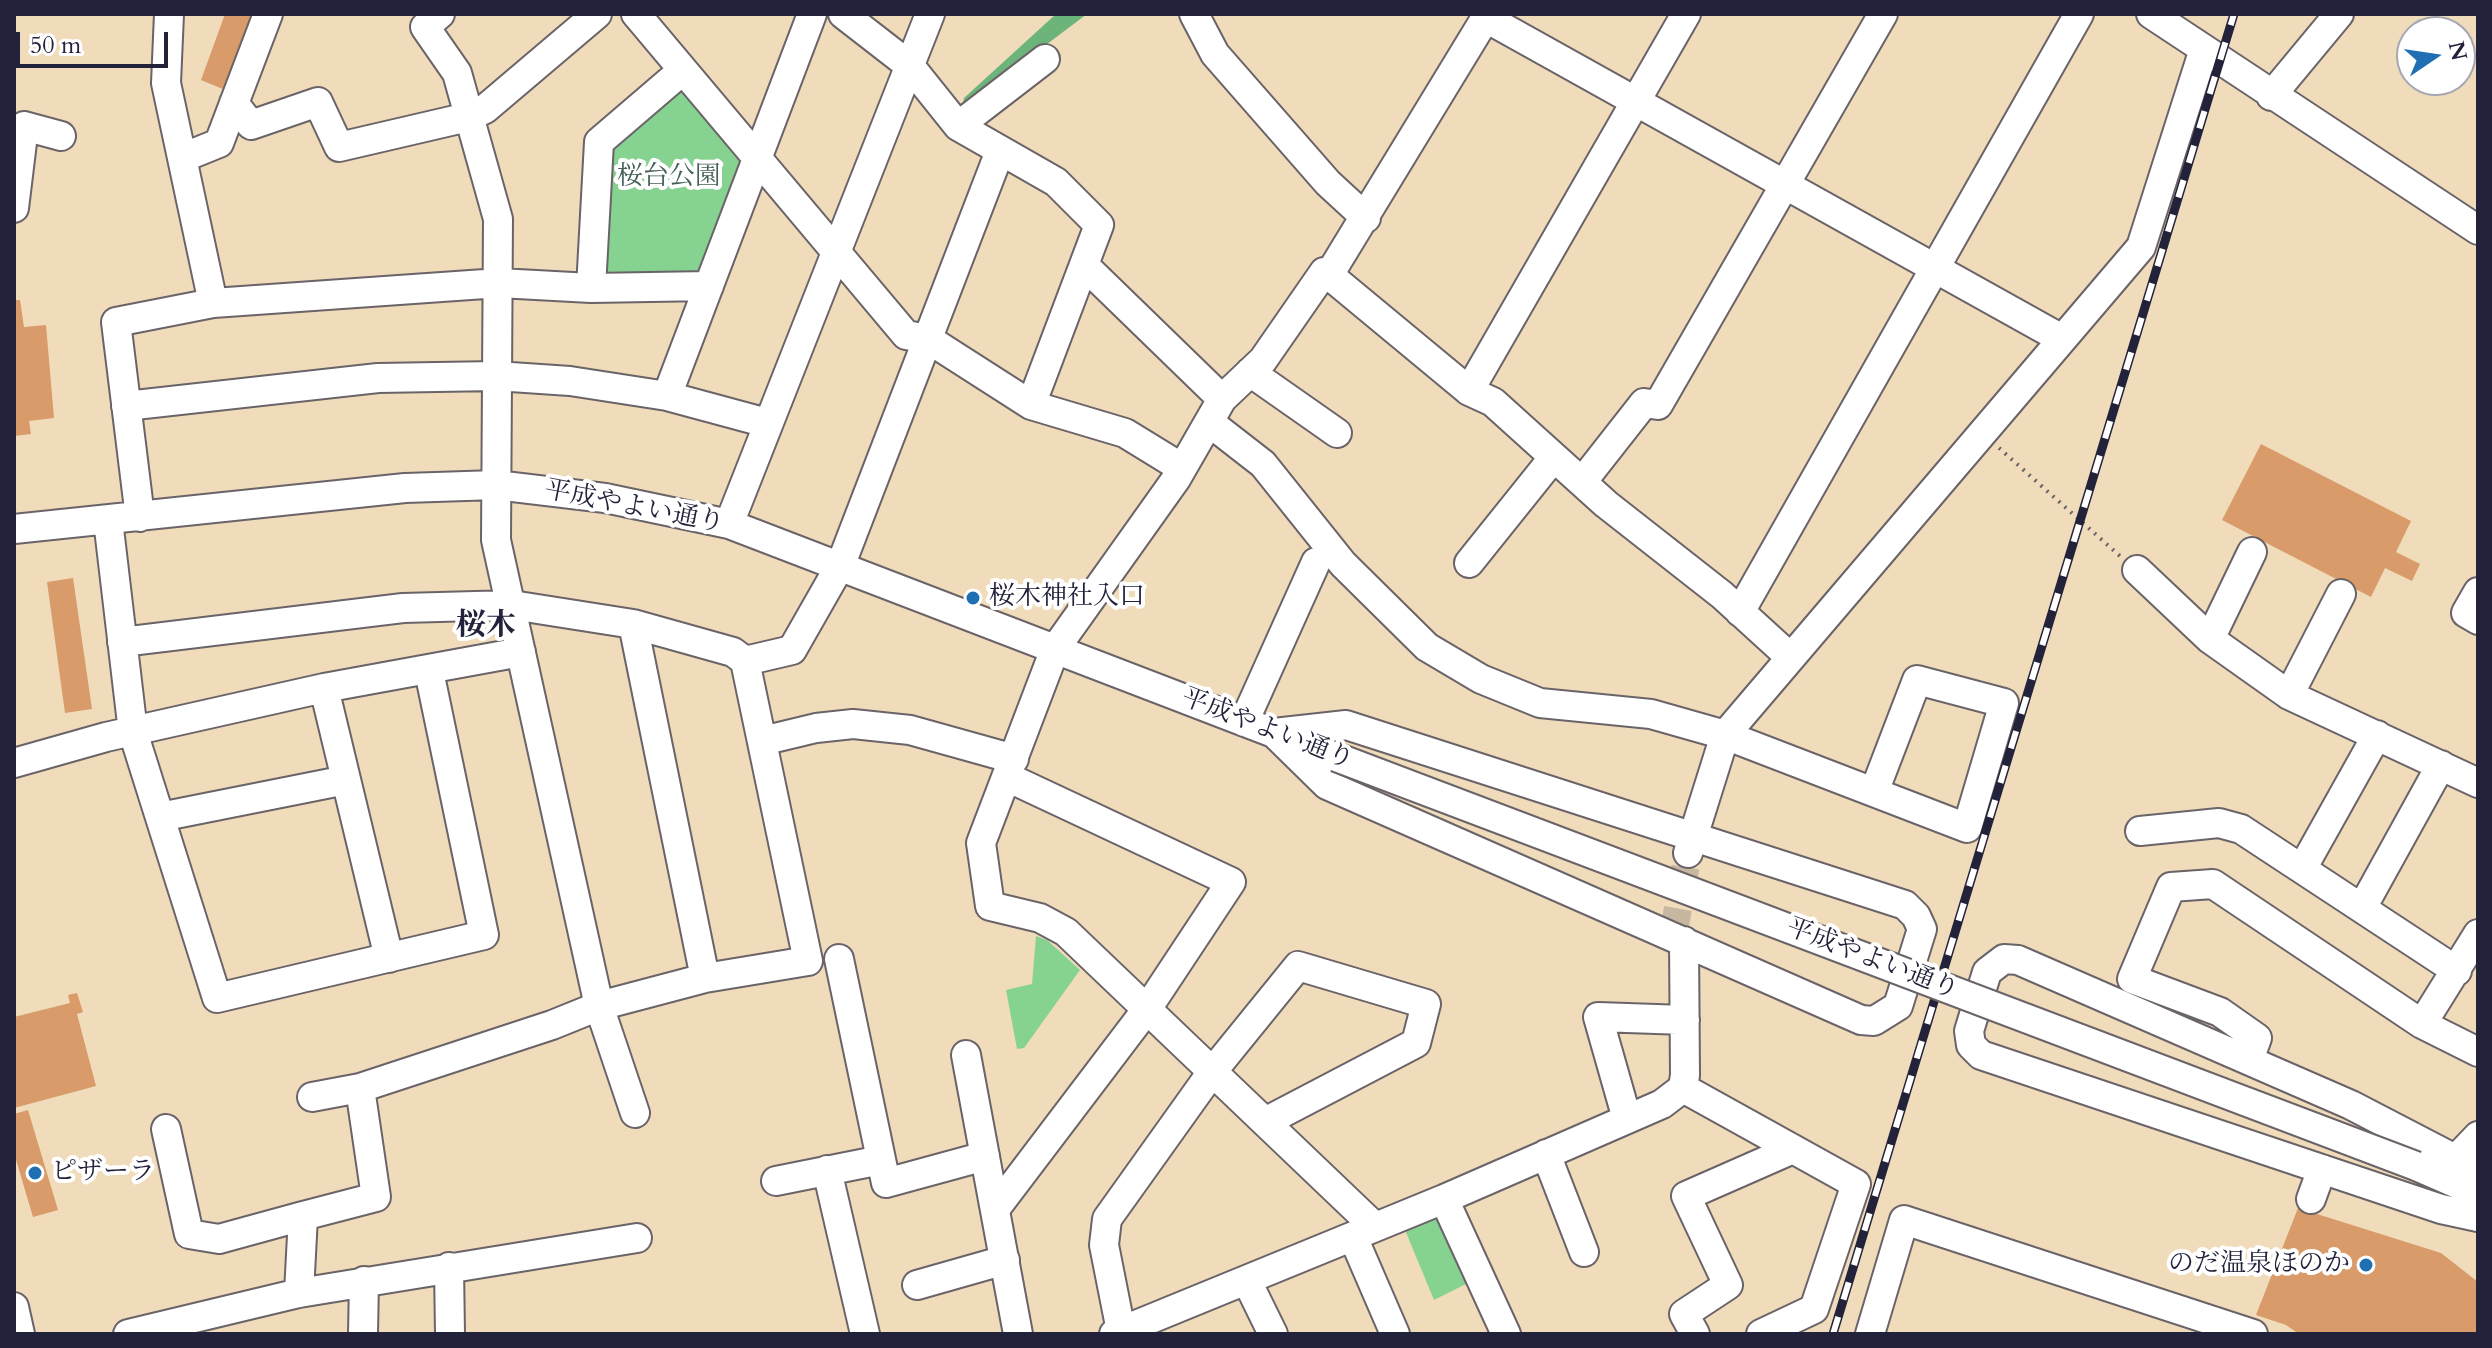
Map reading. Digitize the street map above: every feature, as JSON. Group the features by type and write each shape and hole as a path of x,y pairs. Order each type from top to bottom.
{"street":[{"path":"169,14 166,83 213,303"},
{"path":"182,158 219,143 268,14"},
{"path":"440,14 425,27 457,73 498,219 496,540 599,1006 635,1113"},
{"path":"234,103 251,125 318,102 339,147 468,117 485,109 597,14"},
{"path":"636,14 758,156 834,254 906,335 928,339 1031,405 1125,433 1182,468"},
{"path":"667,396 812,14"},
{"path":"843,14 910,66 958,126 1056,182 1099,225 1031,405"},
{"path":"729,524 930,14"},
{"path":"1194,14 1215,54 1328,183 1366,218"},
{"path":"1469,391 1686,14"},
{"path":"1582,482 1644,403 1658,405 1883,14"},
{"path":"1740,612 2079,14"},
{"path":"2151,14 2203,52 2478,230"},
{"path":"2271,96 2339,14"},
{"path":"1329,275 1487,16 2062,339"},
{"path":"1690,846 1725,735 2141,247 2203,52"},
{"path":"958,126 1045,59"},
{"path":"591,288 599,142 683,70"},
{"path":"14,208 24,126 61,136"},
{"path":"745,661 792,650 841,564 1000,151"},
{"path":"1085,266 1263,464 1343,564 1427,647 1481,679 1540,703 1651,714 1725,735 1967,828 2004,703 1917,680 1874,792"},
{"path":"1395,1334 1364,1232 1265,1122 1066,932 1040,918 990,906 981,843 1055,649 1182,468 1216,410 1263,360 1324,272 1469,391 1493,402 1582,482 1790,657"},
{"path":"140,517 116,322 213,303 499,283 591,288 709,286"},
{"path":"1250,372 1337,433"},
{"path":"126,406 378,378 496,376 570,381 667,396 767,423"},
{"path":"1469,563 1554,457"},
{"name":"平成やよい通り","path":"14,529 405,488 496,485 605,498 729,524 841,564 1244,722 2416,1166 2478,1193"},
{"path":"108,520 133,732 217,998 484,935 429,671"},
{"path":"2210,639 2252,552"},
{"path":"1244,722 1316,562"},
{"path":"2137,570 2210,639 2289,695 2477,780"},
{"path":"2478,592 2466,613 2478,620"},
{"path":"2289,695 2341,594"},
{"path":"122,642 403,608 512,605 633,624 733,652 745,661 808,961 705,978 599,1006 552,1025 360,1088 312,1097"},
{"path":"633,624 705,978"},
{"path":"14,763 324,688 521,652"},
{"path":"324,688 389,958"},
{"path":"762,741 816,728 853,724 910,730 1010,768 1231,882 1147,1009 996,1208"},
{"path":"1346,725 1690,846 1905,905 1916,916 1922,929 1898,1006 1874,1021 1861,1020 1327,785 1274,733 1346,725"},
{"path":"2302,869 2377,735"},
{"path":"2362,908 2441,765"},
{"path":"160,817 346,780"},
{"path":"2140,831 2219,823 2241,829 2457,971"},
{"path":"2249,1060 2257,1038 2220,1012 2132,979 2171,887 2213,884 2422,1024 2478,1052"},
{"path":"2422,1024 2478,934"},
{"path":"1683,1088 1684,941"},
{"path":"839,959 886,1183 985,1156"},
{"path":"2478,1136 2468,1165 2249,1060 2018,960 2004,959 1987,972 1969,1031 1971,1045 1992,1060 2441,1209 2478,1217"},
{"path":"1265,1122 1416,1043 1426,1004 1298,966 1212,1072 1107,1219 1104,1245 1117,1332 1156,1326 1247,1281 1662,1104 1683,1088"},
{"path":"1627,1119 1598,1017 1685,1020"},
{"path":"966,1055 1018,1334"},
{"path":"166,1129 189,1234 219,1239 376,1197 360,1088"},
{"path":"1683,1088 1856,1184 1814,1309 1761,1334"},
{"path":"1695,1334 1684,1314 1728,1285 1686,1196 1793,1149"},
{"path":"1546,1154 1584,1252"},
{"path":"776,1181 881,1160"},
{"path":"2311,1199 2322,1169"},
{"path":"827,1170 865,1334"},
{"path":"1444,1199 1506,1334"},
{"path":"299,1293 303,1216"},
{"path":"1873,1333 1904,1220 2253,1334"},
{"path":"128,1334 299,1293 637,1238"},
{"path":"917,1285 1005,1260"},
{"path":"449,1267 450,1334"},
{"path":"363,1334 364,1281"},
{"path":"1247,1281 1273,1334"},
{"path":"14,1307 20,1334"}],"path":[{"path":"1983,433 2137,570"}],"green space":[{"path":"1056,14 1087,14 962,108 964,98"},
{"name":"桜台公園","path":"682,79 737,147 743,169 704,278 607,278 600,272 602,146"},
{"path":"1036,936 1047,940 1080,970 1024,1048 1017,1049 1006,990 1032,984"},
{"path":"1436,1216 1442,1220 1472,1281 1434,1300 1405,1230"}],"building":[{"path":"225,14 257,14 230,92 201,80"},
{"path":"14,300 20,300 24,327 46,325 54,418 29,421 31,434 14,436"},
{"path":"2261,444 2411,521 2396,552 2420,564 2412,581 2385,568 2371,597 2222,520"},
{"path":"73,578 92,709 65,713 47,582"},
{"path":"77,993 83,1012 77,1014 96,1086 14,1108 14,1017 70,1003 68,995"},
{"path":"28,1110 58,1210 33,1217 14,1153 14,1114"},
{"name":"のだ温泉ほのか","path":"2298,1208 2441,1253 2478,1282 2478,1334 2299,1334 2286,1325 2256,1315"}],"tunnel":[{"path":"1673,936 1688,853"}],"railway":[{"path":"1833,1334 2234,14"}],"place":[{"name":"桜木神社入口","path":"973,598"},
{"name":"ピザーラ","path":"35,1173"},
{"name":"のだ温泉ほのか","path":"2366,1265"}],"district":[{"name":"桜木","path":"486,627"}]}
